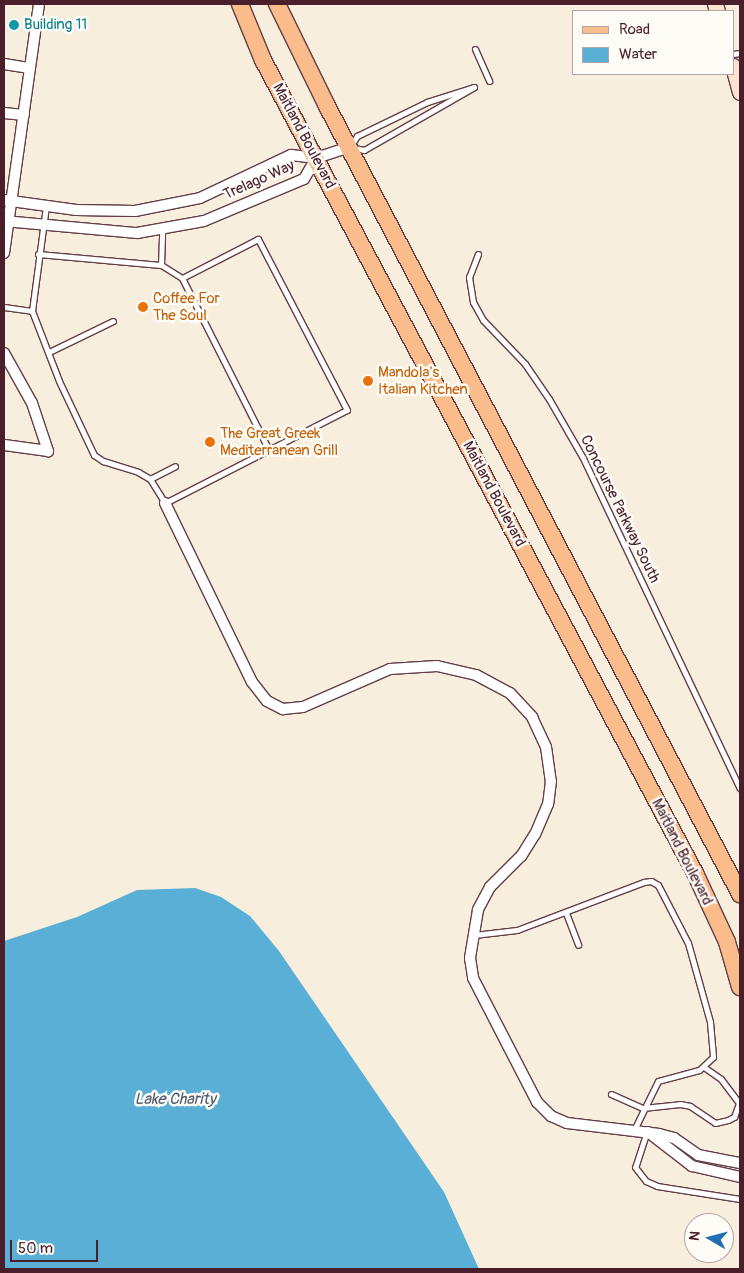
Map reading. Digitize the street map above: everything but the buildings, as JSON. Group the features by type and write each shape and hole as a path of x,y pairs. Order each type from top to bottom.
{"main road":[{"name":"Maitland Boulevard","path":"240,4 263,60 695,873 727,942 740,987"},
{"path":"277,4 740,894"}],"street":[{"path":"4,253 9,200 24,116 39,4"},
{"path":"4,64 30,68"},
{"path":"734,70 740,92"},
{"path":"4,113 24,116"},
{"path":"316,158 350,147"},
{"name":"Trelago Way","path":"6,222 137,233 204,221 304,179 316,158 291,155 200,198 135,211 76,210 9,200"},
{"path":"4,354 32,403 48,451 4,445"},
{"path":"165,503 252,682 267,701 283,709 303,707 390,668 437,666 476,675 510,693 532,717 546,747 551,781 548,804 535,834 521,856 490,887 478,910 471,936 470,958 473,978 537,1102 551,1116 567,1123 647,1131 674,1138 698,1155 740,1162"},
{"path":"647,1131 692,1166 740,1177"}],"lane":[{"path":"475,49 489,81"},
{"path":"474,88 364,150 350,147 357,136 427,102 474,88"},
{"path":"46,206 38,254 32,311 48,352 94,454 103,461 150,480 165,503 347,410 258,239 182,278"},
{"path":"161,265 162,229"},
{"path":"38,254 161,265 182,278 269,450"},
{"name":"Concourse Parkway South","path":"478,254 469,276 473,302 483,320 539,385 583,458 740,788"},
{"path":"4,307 32,311"},
{"path":"48,352 113,321"},
{"path":"150,480 175,466"},
{"path":"471,936 517,930 644,882 651,881 658,886 688,942 708,1014 713,1057 704,1067 658,1080 634,1130"},
{"path":"566,913 578,945"},
{"path":"611,1094 643,1108 680,1104 690,1106 715,1123 734,1117 738,1110 736,1098 721,1079 704,1067"},
{"path":"647,1131 635,1167 646,1181 657,1186 740,1199"}],"water":[{"name":"Lake Charity","path":"195,888 221,897 250,916 279,951 444,1192 479,1269 4,1269 4,941 77,917 137,890"}],"place":[{"name":"Building 11","path":"14,25"},
{"name":"Coffee For The Soul","path":"143,307"},
{"name":"Mandola's Italian Kitchen","path":"368,381"},
{"name":"The Great Greek Mediterranean Grill","path":"210,442"}]}
